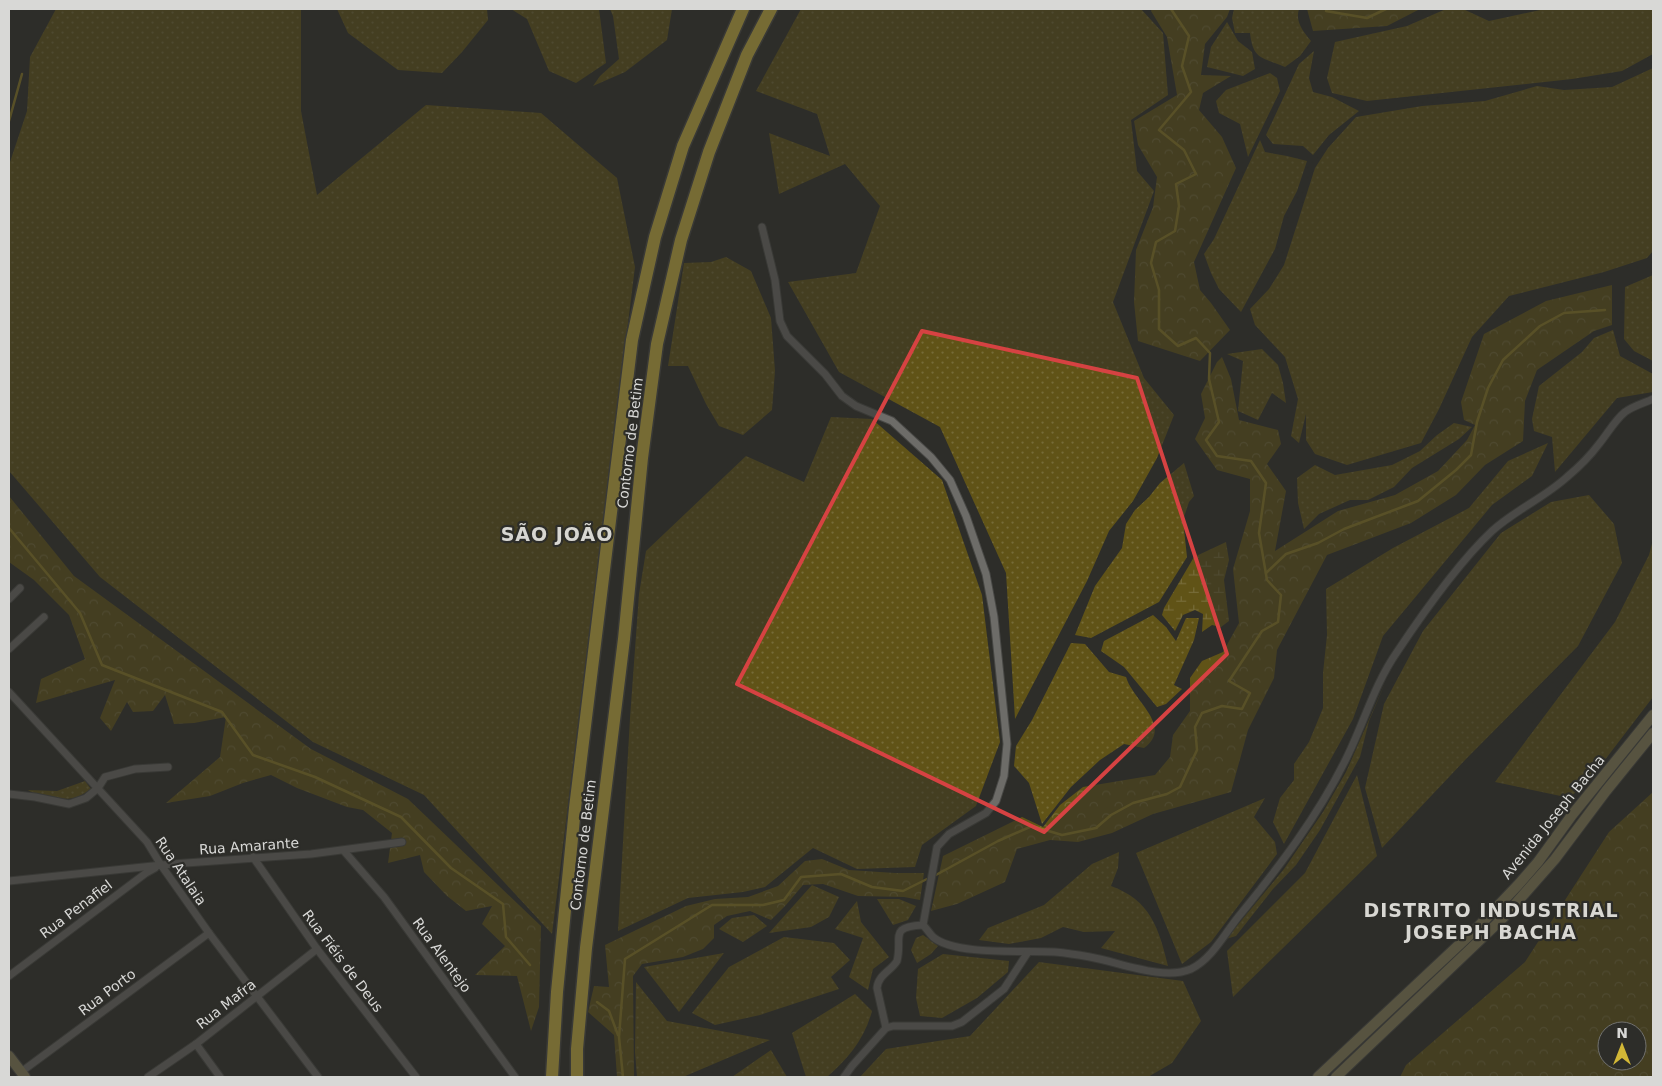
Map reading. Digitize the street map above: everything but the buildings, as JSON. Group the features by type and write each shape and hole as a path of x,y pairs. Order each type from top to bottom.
{"highway":[{"name":"Contorno de Betim","path":"552,1077 557,992 575,808 632,340 655,237 683,146 743,9"},
{"name":"Contorno de Betim","path":"577,1077 577,1049 588,938 624,639 642,458 657,344 681,240 709,152 747,55 771,9"}],"main road":[{"name":"Avenida Joseph Bacha","path":"1318,1077 1477,928 1518,885 1653,715"},
{"name":"Avenida Joseph Bacha","path":"1336,1077 1502,919 1555,859 1653,733"},
{"path":"9,1056 23,1074"}],"street":[{"path":"762,227 776,280 780,321 787,336 825,374 842,396 856,406 892,421 932,457 950,480 966,516 986,574 994,616 1007,744 1004,776 996,801 986,813 949,834 937,847 923,925"},
{"path":"923,925 935,938 954,946 1006,952 1054,952 1090,957 1164,973 1179,972 1192,968 1202,962 1261,890 1310,821 1346,759 1371,699 1390,663 1454,574 1481,541 1492,531 1524,506 1553,490 1574,471 1626,412 1641,403 1653,399"},
{"path":"9,599 20,588"},
{"path":"9,649 44,617"},
{"name":"Rua Atalaia","path":"9,692 147,842 209,933 318,1077"},
{"path":"9,794 69,804 86,798 98,788 105,777 135,769 168,768"},
{"name":"Rua Amarante","path":"9,881 161,865 344,850 402,842"},
{"name":"Rua Alentejo","path":"344,850 384,897 515,1077"},
{"name":"Rua Fiéis de Deus","path":"253,857 317,949 416,1077"},
{"name":"Rua Penafiel","path":"9,976 146,873 161,865"},
{"path":"886,1028 877,983 897,961 897,939 900,932 905,927 923,925"},
{"name":"Rua Porto","path":"23,1074 209,933"},
{"name":"Rua Mafra","path":"148,1077 196,1044 317,949"},
{"path":"844,1077 886,1028 893,1026 952,1026 962,1022 1004,989 1028,952"},
{"path":"196,1044 220,1077"}],"highlighted area":[{"path":"922,331 1137,378 1227,654 1044,832 737,684"}],"green space":[{"path":"56,9 301,9 301,111 317,195 426,105 541,113 617,178 635,267 552,934 424,795 313,742 100,577 9,471 9,165 27,111 30,57"},
{"path":"337,9 487,9 488,20 442,73 398,70 348,33"},
{"path":"511,9 599,9 606,63 576,83 549,71 527,19"},
{"path":"610,9 672,9 667,40 625,72 593,86 600,76 619,59 613,16"},
{"path":"801,9 1141,9 1163,33 1168,95 1131,120 1137,171 1154,191 1113,302 1144,378 1174,415 1157,458 1133,501 1109,531 1087,581 1015,719 1006,573 940,427 839,372 788,282 856,273 880,206 845,164 779,194 769,133 830,156 817,114 756,91"},
{"path":"1152,9 1230,9 1227,17 1205,44 1201,75 1231,76 1203,93 1199,110 1222,137 1236,168 1194,262 1200,290 1230,330 1200,361 1138,341 1134,302 1136,250 1153,207 1157,177 1138,145 1134,121 1177,95 1167,37 1151,11"},
{"path":"1234,9 1299,9 1299,22 1311,41 1300,56 1285,67 1265,59 1256,53 1251,42 1250,33 1235,33 1232,18"},
{"path":"1307,9 1420,9 1387,26 1313,31"},
{"path":"1446,9 1463,9 1489,21 1545,9 1653,9 1653,54 1622,71 1572,79 1367,101 1332,93 1327,78 1335,42 1407,26"},
{"path":"1227,22 1238,41 1252,52 1255,69 1243,76 1207,67 1211,47"},
{"path":"1314,51 1309,78 1313,92 1332,97 1359,111 1329,135 1313,155 1303,146 1273,144 1266,135 1299,64"},
{"path":"1653,68 1653,251 1647,258 1604,272 1509,296 1472,337 1421,443 1347,465 1315,454 1306,440 1306,414 1299,443 1291,436 1298,399 1285,357 1255,325 1250,309 1269,289 1284,265 1315,168 1328,148 1356,117 1422,106 1485,101 1537,86 1564,90 1612,87"},
{"path":"1270,73 1277,78 1280,91 1248,157 1240,124 1219,113 1216,101 1226,90"},
{"path":"1260,140 1265,152 1307,161 1297,191 1284,216 1275,249 1241,312 1219,289 1204,254 1214,239"},
{"path":"726,257 751,271 771,318 775,371 772,410 743,435 719,426 688,366 668,366 684,263 711,262"},
{"path":"1653,275 1653,300 1651,301 1653,301 1653,361 1634,351 1624,339 1625,287"},
{"path":"1612,285 1612,325 1594,331 1537,370 1525,401 1523,441 1485,465 1456,495 1411,523 1327,555 1277,650 1274,678 1248,730 1231,792 1153,814 1112,833 1078,842 1050,840 1017,849 1005,882 957,904 931,911 943,856 1022,817 1043,827 1060,805 1083,787 1155,775 1170,757 1173,735 1190,711 1190,678 1202,661 1223,652 1239,623 1233,569 1250,511 1250,479 1217,470 1195,439 1205,418 1201,394 1217,362 1222,357 1231,379 1239,420 1278,430 1281,444 1267,464 1286,491 1275,551 1338,511 1395,495 1438,471 1467,440 1475,425 1464,420 1461,402 1484,334 1546,301"},
{"path":"1613,330 1620,356 1653,374 1653,392 1617,398 1555,472 1552,437 1534,431 1532,419 1539,386 1582,352 1594,338"},
{"path":"1262,349 1278,365 1286,403 1272,393 1258,420 1238,411 1243,361 1227,354"},
{"path":"831,417 872,419 942,480 982,595 1000,742 976,806 922,845 915,867 857,869 813,848 765,887 743,892 688,898 618,931 639,594 646,551 746,456 804,482"},
{"path":"1454,423 1472,427 1459,439 1412,468 1394,487 1368,500 1350,500 1319,514 1304,529 1298,503 1297,478 1315,465 1335,475 1392,465 1420,451 1437,435"},
{"path":"1548,443 1532,476 1492,505 1383,636 1353,719 1284,844 1273,822 1280,798 1294,780 1294,764 1309,742 1323,708 1323,673 1327,635 1326,589 1393,548 1469,508 1508,461"},
{"path":"1184,463 1194,496 1189,502 1183,520 1187,557 1159,602 1091,638 1075,635 1095,586 1122,548 1126,524 1135,510 1160,483"},
{"path":"1589,495 1614,524 1622,563 1578,646 1466,759 1382,848 1365,788 1384,704 1423,631 1501,533 1551,502"},
{"path":"9,496 74,576 311,749 408,799 541,926 539,1007 531,1031 517,976 475,975 505,946 482,924 492,906 466,911 447,896 424,872 420,855 388,863 392,833 363,810 347,807 297,788 271,775 243,783 210,796 166,803 220,757 226,717 194,723 174,724 165,695 153,711 133,712 127,702 111,731 100,718 115,680 36,703 41,679 85,659 69,615 34,580 9,562"},
{"path":"1653,540 1653,697 1601,765 1570,798 1495,782 1615,622 1649,555"},
{"path":"1226,542 1229,560 1224,580 1229,621 1221,627 1212,625 1202,632 1203,614 1195,610 1183,615 1175,631 1162,615 1164,608 1194,557"},
{"path":"1153,615 1166,627 1176,641 1186,618 1199,618 1194,640 1174,685 1182,689 1166,704 1157,707 1124,667 1101,651 1104,641"},
{"path":"1071,643 1085,644 1109,672 1126,677 1149,713 1155,731 1152,740 1144,748 1124,744 1100,760 1071,787 1042,824 1029,783 1014,766 1016,746 1032,720"},
{"path":"1386,681 1369,721 1360,757 1320,830 1296,865 1273,889 1236,936 1226,939 1284,869 1323,812 1346,772"},
{"path":"1357,775 1377,856 1233,997 1227,951 1305,873"},
{"path":"85,781 91,789 79,796 68,799 33,793 28,790 57,791"},
{"path":"1653,792 1653,1077 1400,1077 1406,1065 1525,962 1609,832"},
{"path":"1265,798 1254,817 1275,842 1277,854 1211,942 1182,964 1136,853"},
{"path":"1119,852 1118,868 1111,886 1135,899 1144,907 1161,939 1168,966 1101,948 1115,931 1084,932 1063,927 1041,938 1009,944 979,940 988,928 1044,905 1092,864"},
{"path":"822,859 849,870 924,873 920,900 904,897 858,896 823,884 803,885 771,920 750,911 727,916 714,925 714,938 703,949 683,957 642,964 633,976 634,1077 617,1077 614,1035 588,1012 594,986 609,987 605,945 686,906 715,899 748,897 778,886 805,861"},
{"path":"812,885 839,897 829,917 811,927 769,933"},
{"path":"877,899 899,899 916,906 908,920 893,925"},
{"path":"857,901 861,922 889,957 873,969 868,990 849,977 863,938 835,929"},
{"path":"754,915 767,926 743,942 719,929 732,918"},
{"path":"923,935 938,946 931,954 917,963 911,950 916,938"},
{"path":"784,937 834,943 850,960 831,977 839,989 760,1015 715,1025 692,1013 729,967"},
{"path":"724,953 679,1012 644,967"},
{"path":"943,954 1009,961 1008,972 977,998 942,1018 920,1016 916,998 918,969"},
{"path":"1039,962 1183,981 1201,1021 1172,1063 1148,1077 860,1077 886,1049 970,1036"},
{"path":"636,982 667,1021 770,1040 683,1077 637,1077 635,1052"},
{"path":"855,994 872,1011 860,1039 849,1055 827,1077 806,1077 792,1033"},
{"path":"771,1050 787,1077 732,1077"}],"waterway":[{"path":"934,876 998,841 1032,826 1062,835 1096,828 1111,815 1133,803 1167,794 1180,787 1197,750 1195,727 1202,713 1222,706 1242,709 1250,693 1229,681 1262,631 1278,622 1281,595 1267,580 1259,533 1266,483 1251,461 1217,456 1206,440 1219,422 1209,379 1210,353 1196,338 1178,346 1159,329 1159,290 1151,263 1156,242 1175,231 1179,206 1176,184 1196,174 1184,150 1159,130 1191,92 1182,66 1189,36 1171,9"},
{"path":"1327,9 1326,11 1367,18 1386,9"},
{"path":"9,121 22,74"},
{"path":"1266,573 1286,554 1318,543 1344,529 1418,501 1471,455 1477,422 1488,388 1503,360 1540,326 1564,313 1605,310"},
{"path":"9,528 80,613 102,665 222,712 253,755 315,777 401,817 451,868 503,904 506,937 530,965"},
{"path":"623,1077 619,1037 625,959 712,905 763,905 784,900 801,877 841,874 872,887 903,891 929,878"},
{"path":"597,1002 609,1011 618,1035"}],"district":[{"name":"SÃO JOÃO","path":"557,534"},
{"name":"DISTRITO INDUSTRIAL JOSEPH BACHA","path":"1491,921"}]}
